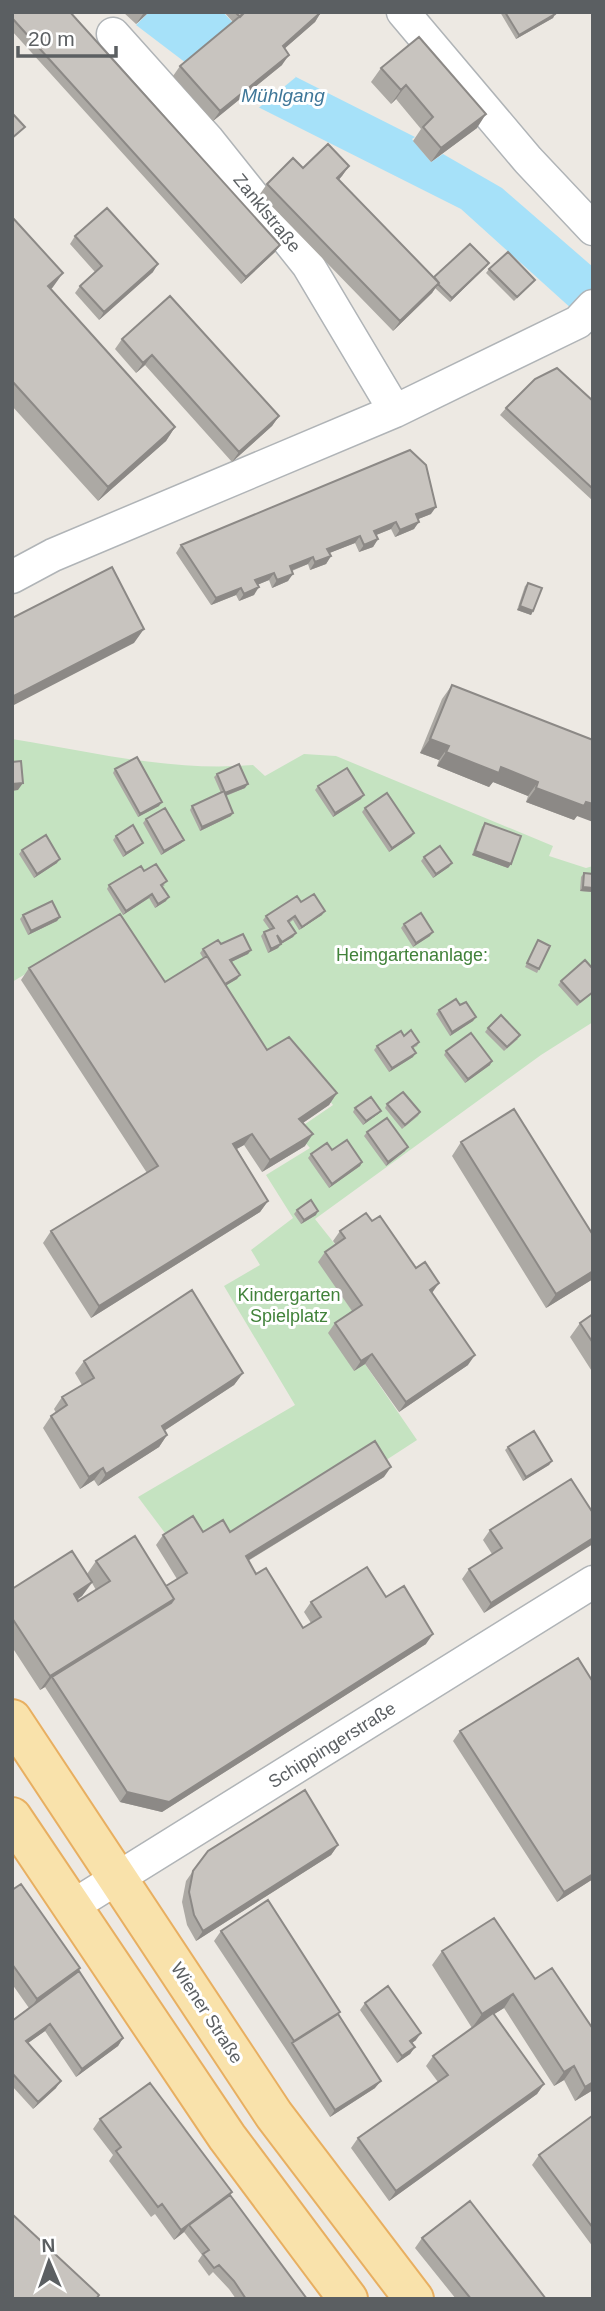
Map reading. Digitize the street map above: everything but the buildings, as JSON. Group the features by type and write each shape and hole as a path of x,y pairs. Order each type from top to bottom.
{"main road":[{"name":"Wiener Straße","path":"12,1719 274,2115 414,2299"},
{"path":"12,1816 227,2137 348,2299"}],"street":[{"path":"403,12 527,160 593,229"},
{"name":"Zanklstraße","path":"113,34 208,139 308,265 395,411"},
{"path":"12,577 73,547 395,411 585,314"},
{"name":"Schippingerstraße","path":"71,1907 593,1582"}],"green space":[{"name":"Heimgartenanlage:","path":"12,739 162,763 192,766 253,765 265,776 304,754 336,756 553,846 549,856 586,868 593,866 593,1022 541,1055 315,1219 338,1248 319,1262 355,1315 365,1364 417,1440 377,1466 223,1542 168,1537 138,1497 295,1405 224,1286 260,1265 251,1250 293,1218 266,1175 310,1148 295,1131 333,1105 284,1044 260,1057 155,990 112,923 12,982"}],"water":[{"name":"Mühlgang","path":"149,12 223,12 235,25 186,63 136,25"},
{"name":"Mühlgang","path":"282,65 296,77 415,137 412,139 431,162 443,154 502,188 593,267 593,328 461,209 248,102"}],"pier":[{"path":"284,62 296,77 256,110 240,100"}],"park label":[{"name":"Kindergarten Spielplatz","path":"289,1305"}]}
